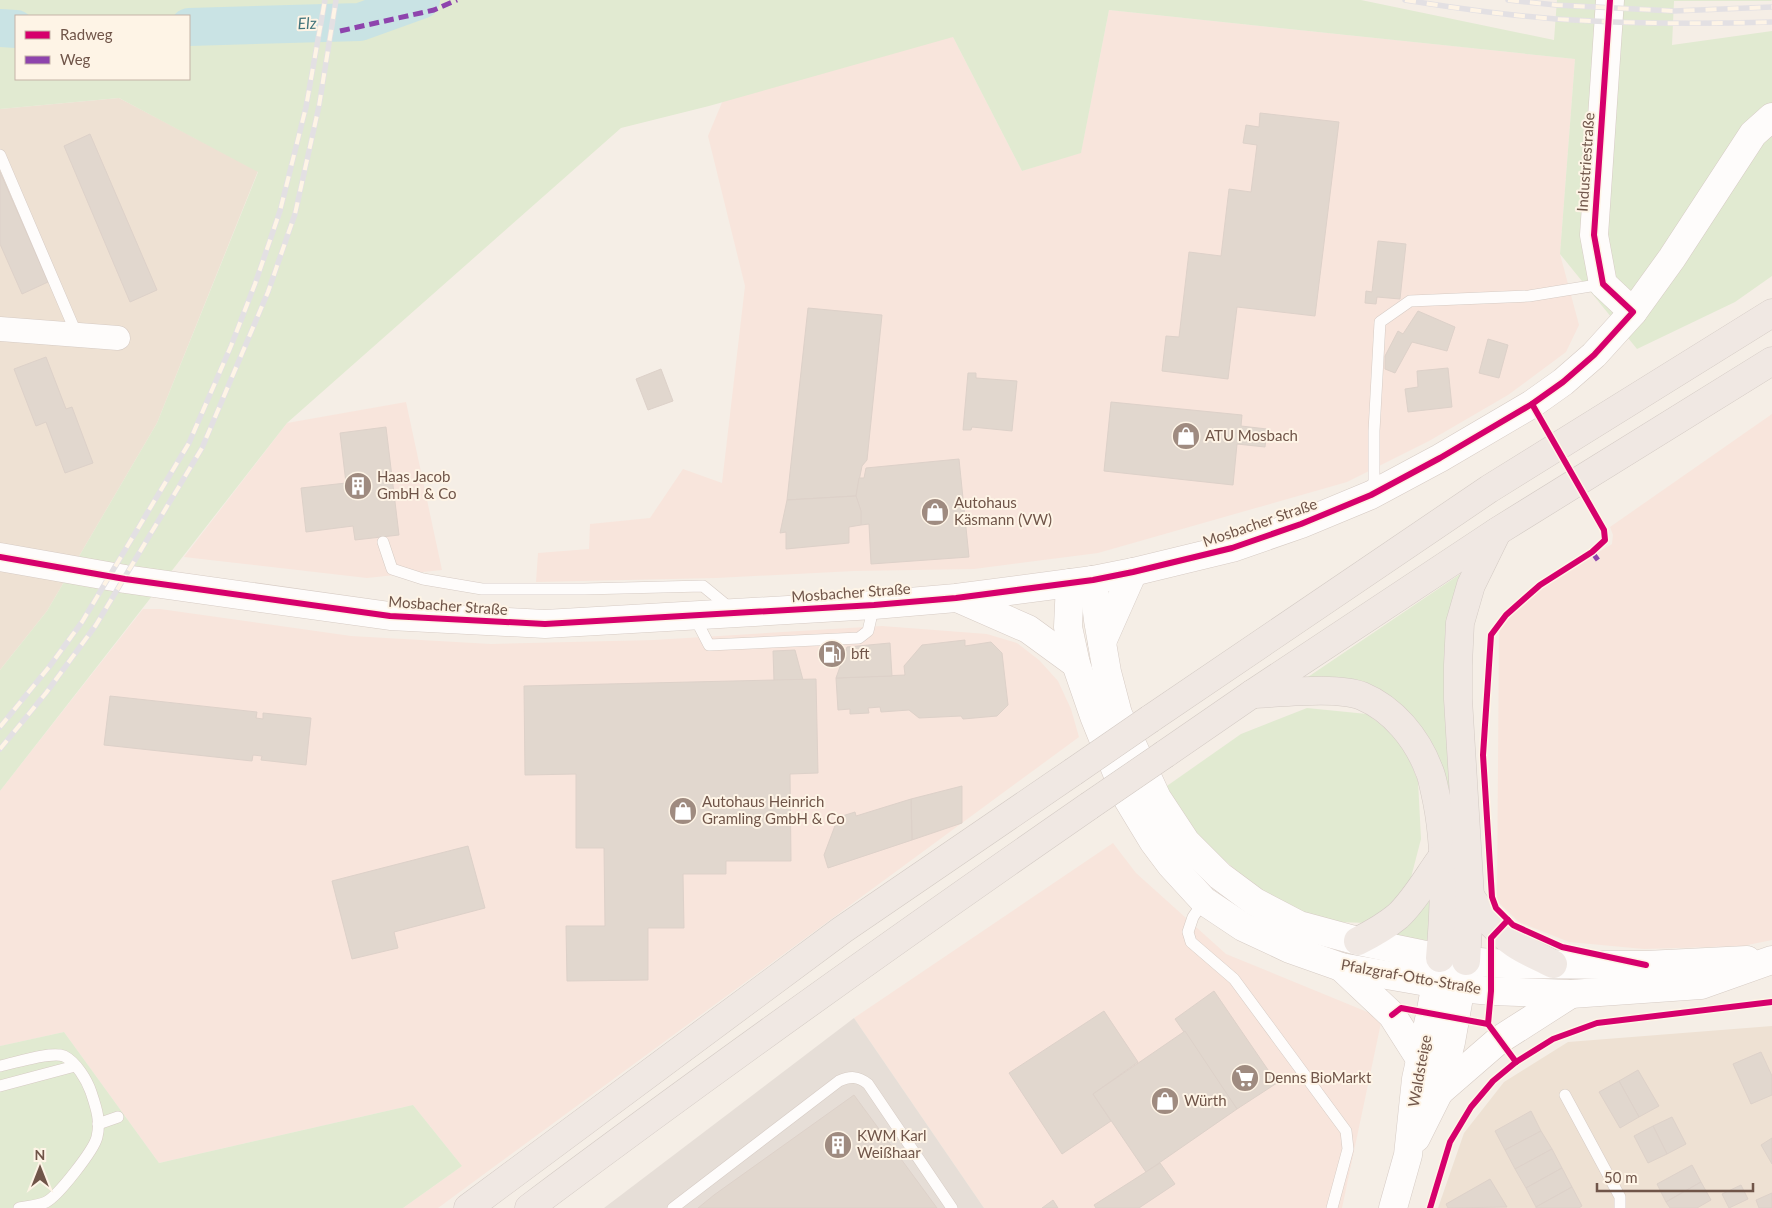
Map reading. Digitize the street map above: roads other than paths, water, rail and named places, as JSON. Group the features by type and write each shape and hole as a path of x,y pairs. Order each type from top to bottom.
{"highway":[{"path":"468,1208 842,930 1489,489 1772,313"},
{"path":"529,1208 670,1102 811,1000 1252,694 1498,531 1772,361"},
{"path":"1451,972 1470,896 1458,699 1460,623 1471,585 1498,531"},
{"path":"1252,694 1328,691 1360,696 1386,710 1411,736 1429,770 1439,811 1443,922 1451,972"},
{"path":"1358,941 1375,932 1397,916 1409,903 1442,856"},
{"path":"1470,896 1498,930 1515,944 1553,964"}],"street":[{"name":"Industriestraße","path":"1603,284 1594,236 1610,0"},
{"name":"Mosbacher Straße","path":"0,557 135,580 390,616 545,624 736,614 956,598 1133,572 1232,548 1301,524 1371,495 1440,458 1532,404 1563,382 1594,355 1633,312 1672,258 1753,134 1772,117"},
{"path":"1603,284 1633,312"},
{"path":"0,329 118,338"},
{"path":"1102,643 1133,572"},
{"name":"Pfalzgraf-Otto-Straße","path":"1081,581 1102,643 1118,714 1157,798 1186,842 1220,876 1255,902 1299,925 1358,941 1451,972 1491,991 1571,994 1701,985 1772,959"},
{"name":"Pfalzgraf-Otto-Straße","path":"1081,581 1068,628 1076,664 1094,716 1127,798 1153,841 1171,865 1204,901 1243,927 1290,949 1341,967 1451,972 1506,964 1646,965 1772,959"},
{"path":"956,598 1028,629 1076,664"},
{"path":"1341,967 1392,1015 1420,1059"},
{"name":"Waldsteige","path":"1393,1208 1408,1155 1420,1059 1451,972"},
{"name":"Waldsteige","path":"1408,1155 1439,1092 1451,1042 1451,972"},
{"path":"1439,1092 1499,1040 1571,994"}],"lane":[{"path":"0,155 78,335"},
{"path":"1371,495 1374,483 1374,431 1380,322 1410,301 1529,296 1603,284"},
{"path":"383,542 392,569 423,579 482,589 703,586 736,614"},
{"path":"694,616 710,645 858,638 868,631 874,605"},
{"path":"1204,901 1193,917 1188,932 1191,942 1234,979 1346,1131 1348,1149 1332,1208"},
{"path":"0,1066 50,1055 64,1056 75,1066 88,1084 99,1116 97,1138 85,1159 60,1190 46,1202 19,1208"},
{"path":"0,1086 75,1066"},
{"path":"673,1208 838,1081 855,1077 862,1079 868,1084 952,1208"},
{"path":"1564,1095 1620,1198 1620,1208"},
{"path":"98,1124 118,1117"}],"waterway":[{"name":"Elz","path":"190,27 360,22 421,0"},
{"name":"Elz","path":"0,28 15,29"}],"railway":[{"path":"0,727 49,667 82,622 189,443 231,346 280,211 306,107 325,0"},
{"path":"0,749 46,693 96,625 202,448 268,292 295,214 319,106 336,0"},
{"path":"1405,0 1499,13 1583,21 1664,23 1772,22"},
{"path":"1508,0 1556,5 1674,11 1772,7"}],"place":[{"name":"ATU Mosbach","path":"1186,436"},
{"name":"Haas Jacob GmbH & Co","path":"358,486"},
{"name":"Autohaus Käsmann (VW)","path":"935,512"},
{"name":"bft","path":"832,654"},
{"name":"Autohaus Heinrich Gramling GmbH & Co","path":"683,811"},
{"name":"Denns BioMarkt","path":"1245,1078"},
{"name":"Würth","path":"1165,1101"},
{"name":"KWM Karl Weißhaar","path":"838,1145"}]}
